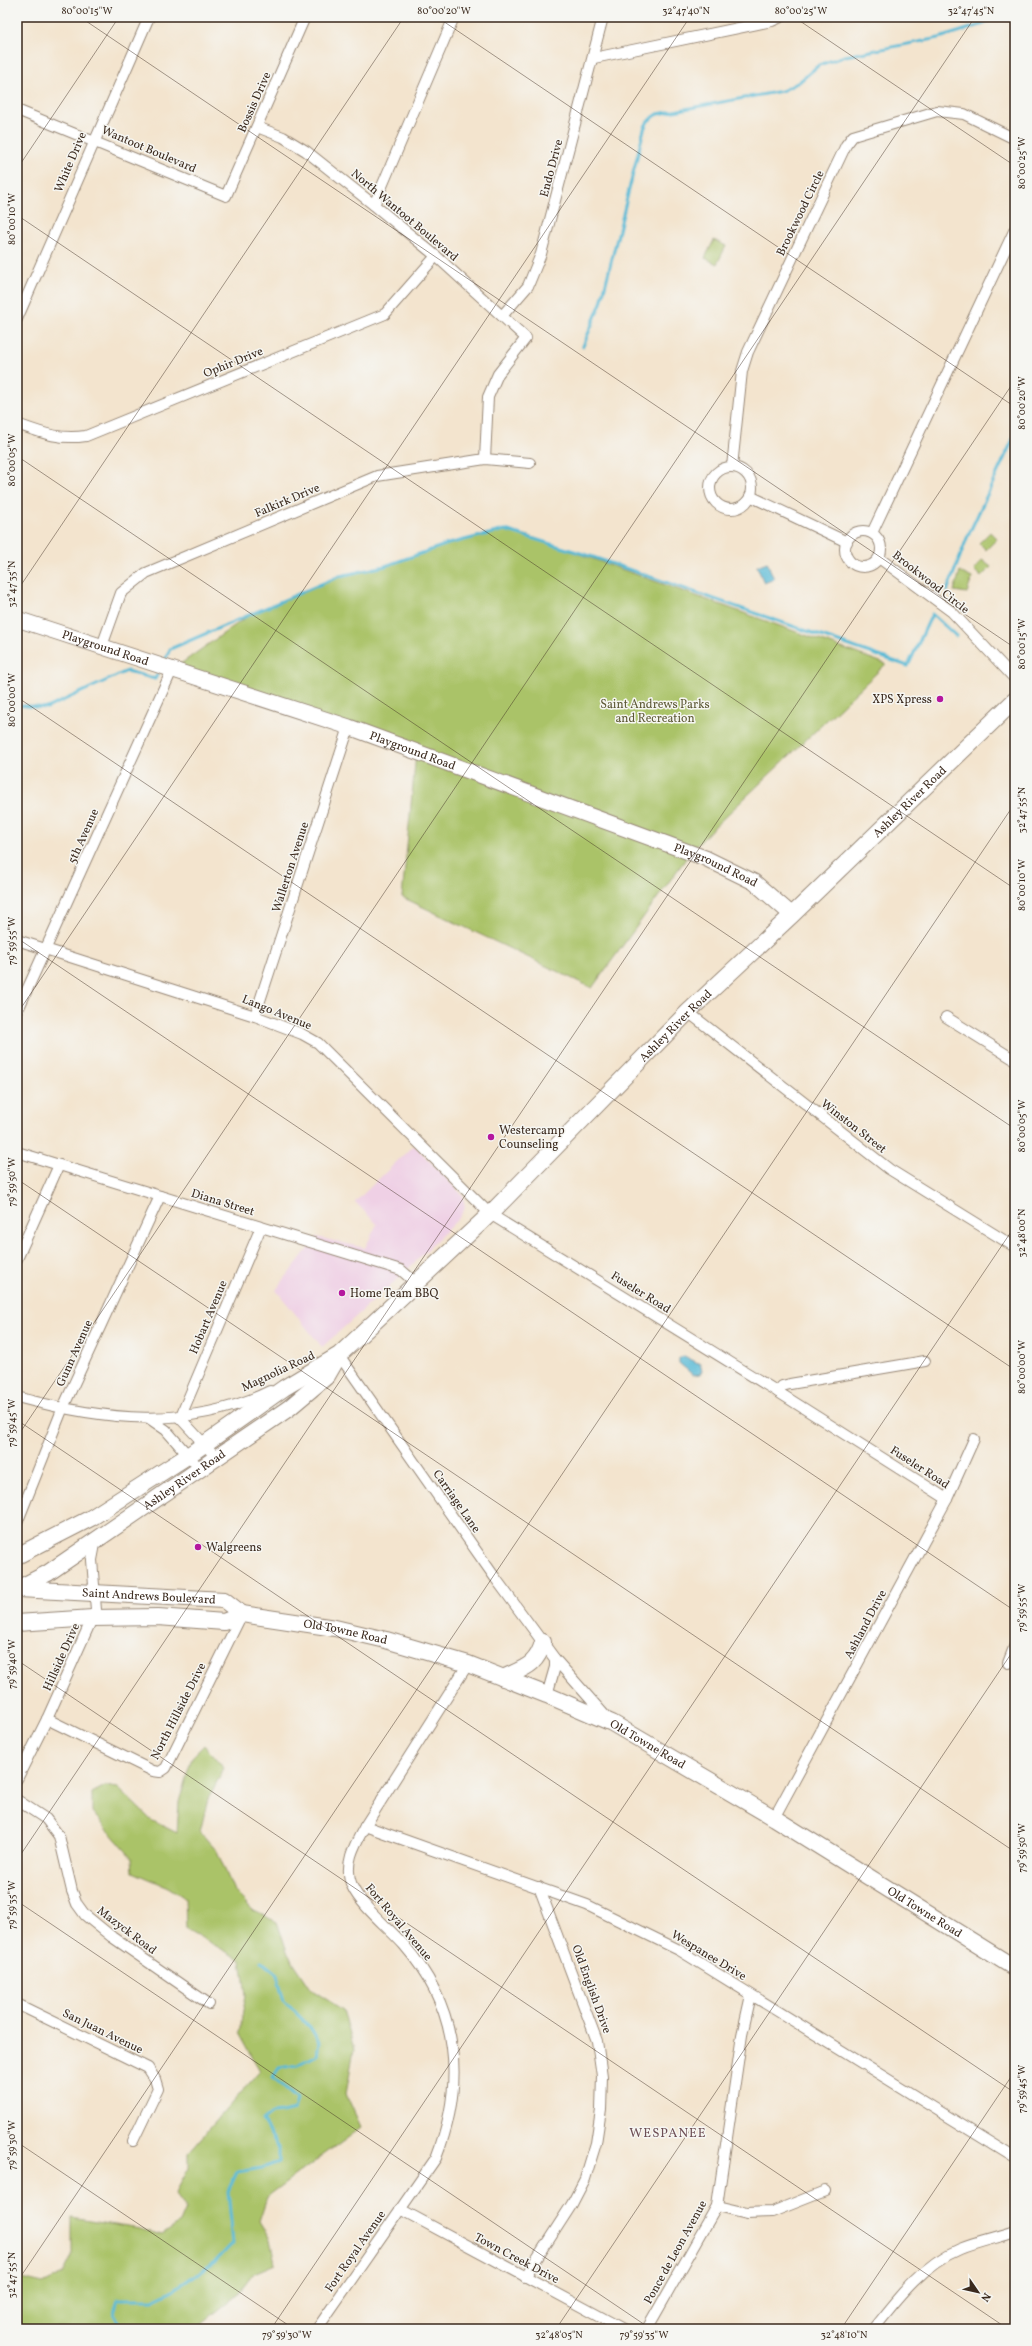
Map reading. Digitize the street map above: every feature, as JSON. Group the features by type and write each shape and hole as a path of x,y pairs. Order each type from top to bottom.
{"main road":[{"name":"Playground Road","path":"17,619 349,727 705,858 754,882 792,915"},
{"name":"Ashley River Road","path":"17,1556 91,1518 189,1455 284,1388 339,1355 417,1284 490,1214 688,1012 1013,707"},
{"name":"Ashley River Road","path":"17,1589 48,1573 288,1408 327,1376 339,1355"},
{"name":"Saint Andrews Boulevard","path":"17,1589 224,1600 242,1614 224,1622 158,1617 93,1618 17,1623"},
{"name":"Old Towne Road","path":"242,1614 335,1628 386,1640 468,1664 547,1695 612,1723 774,1818 1015,1968"},
{"path":"503,1678 529,1665 539,1656 543,1642"}],"street":[{"name":"White Drive","path":"17,319 149,17"},
{"name":"Bossis Drive","path":"226,196 305,17"},
{"path":"374,204 454,17"},
{"name":"Endo Drive","path":"502,316 528,286 533,276 594,58 603,17"},
{"path":"594,58 772,21 781,17"},
{"name":"Wantoot Boulevard","path":"17,110 94,140 226,196"},
{"name":"Brookwood Circle","path":"732,467 742,371 748,352 846,145 853,136 937,111 964,114 1015,139"},
{"name":"North Wantoot Boulevard","path":"257,127 283,137 306,151 374,204 436,256 526,338 498,374 488,397 485,459"},
{"path":"872,533 1015,229"},
{"name":"Ophir Drive","path":"17,424 56,437 68,439 86,436 385,314 436,256"},
{"name":"Falkirk Drive","path":"102,646 122,593 146,573 377,476 485,459 530,463"},
{"path":"732,467 744,471 749,476 752,489 750,496 746,502 733,508 726,508 714,500 711,494 711,480 719,470 732,467"},
{"path":"750,496 847,542"},
{"path":"860,531 872,533 876,536 881,546 879,558 870,566 858,567 852,564 846,554 847,542 854,533 860,531"},
{"name":"Brookwood Circle","path":"879,558 952,612 1015,679"},
{"name":"5th Avenue","path":"17,1012 47,949 172,670"},
{"name":"Wallerton Avenue","path":"255,1016 349,727"},
{"name":"Lango Avenue","path":"17,940 255,1016 302,1034 318,1043 490,1214"},
{"name":"Winston Street","path":"688,1012 889,1169 1015,1247"},
{"path":"946,1017 1015,1060"},
{"name":"Diana Street","path":"17,1152 401,1270 417,1284"},
{"path":"17,1259 59,1165"},
{"name":"Gunn Avenue","path":"17,1523 62,1410 160,1196"},
{"name":"Fuseler Road","path":"490,1214 778,1392 947,1499"},
{"name":"Hobart Avenue","path":"180,1418 261,1227"},
{"name":"Magnolia Road","path":"17,1397 62,1410 129,1419 180,1418 217,1410 260,1396 339,1355"},
{"name":"Carriage Lane","path":"339,1355 555,1659 612,1723"},
{"path":"778,1392 782,1386 790,1384 925,1361"},
{"path":"180,1418 217,1458"},
{"path":"150,1419 166,1430 200,1469"},
{"name":"Ashland Drive","path":"774,1818 947,1499 974,1439"},
{"name":"Hillside Drive","path":"17,1779 48,1719 96,1610 92,1560 96,1539"},
{"name":"North Hillside Drive","path":"48,1719 153,1771 160,1772 166,1768 242,1614"},
{"path":"1008,1663 1015,1645"},
{"path":"547,1695 555,1667 555,1659"},
{"name":"Fort Royal Avenue","path":"316,2329 436,2158 445,2135 455,2079 453,2044 444,2009 428,1977 405,1946 363,1901 352,1886 349,1871 351,1853 365,1826 468,1664"},
{"name":"Mazyck Road","path":"17,1800 46,1819 59,1836 72,1891 77,1904 85,1915 112,1937 209,2004"},
{"name":"Wespanee Drive","path":"365,1826 587,1905 679,1950 1015,2158"},
{"name":"Old English Drive","path":"525,2277 572,2204 584,2179 596,2143 601,2103 602,2076 597,2041 539,1887"},
{"name":"Ponce de Leon Avenue","path":"647,2329 717,2206 742,2034 751,1995"},
{"name":"San Juan Avenue","path":"17,2004 148,2068 155,2079 158,2088 133,2142"},
{"path":"717,2206 748,2213 772,2212 825,2191"},
{"name":"Town Creek Drive","path":"400,2209 623,2329"},
{"path":"873,2329 900,2295 933,2265 958,2250 1015,2232"}],"shaded area":[{"path":"414,1145 463,1196 465,1208 459,1218 401,1276 322,1347 276,1290 317,1237 365,1248 377,1224 355,1202"}],"green space":[{"path":"714,240 726,246 717,264 705,258"},
{"name":"Saint Andrews Parks and Recreation","path":"505,530 529,536 886,664 710,831 690,853 592,988 402,897 416,753 172,670 248,616 340,576 385,566 448,544"},
{"path":"990,532 997,539 986,550 979,543"},
{"path":"982,560 991,567 981,577 974,570"},
{"path":"960,572 972,578 967,593 954,591"},
{"path":"204,1745 224,1768 208,1799 200,1832 217,1851 234,1891 254,1911 277,1922 288,1954 312,1990 343,2010 354,2049 346,2094 361,2127 267,2197 259,2221 270,2239 275,2264 254,2273 237,2295 195,2329 17,2329 17,2278 43,2284 63,2274 72,2256 72,2218 140,2229 162,2235 180,2223 186,2209 175,2194 189,2168 189,2152 260,2071 239,2033 246,1995 241,1960 186,1929 185,1898 168,1887 133,1872 132,1858 92,1812 92,1793 105,1786 118,1788 151,1820 177,1833 179,1802 192,1757"}],"water":[{"path":"767,562 774,579 764,583 757,566"},
{"path":"684,1356 700,1364 702,1370 700,1374 693,1375 679,1363 679,1358"}],"waterway":[{"path":"583,346 601,303 644,129 648,121 658,114 782,91 799,82 819,65 845,56 939,38 984,24 997,17"},
{"path":"947,591 967,538 1015,435"},
{"path":"166,658 170,649 340,576 385,566 448,544 505,530 590,556 908,666 932,614 956,636"},
{"path":"17,705 47,708 127,671 155,679 157,675"},
{"path":"123,2329 114,2313 118,2300 153,2300 172,2291 216,2261 233,2243 228,2191 237,2172 262,2168 279,2162 279,2148 262,2121 271,2114 294,2110 297,2098 273,2077 279,2068 298,2065 317,2055 319,2042 308,2025 284,2001 277,1974 261,1961"}],"place":[{"name":"XPS Xpress","path":"940,699"},
{"name":"Westercamp Counseling","path":"491,1137"},
{"name":"Home Team BBQ","path":"342,1293"},
{"name":"Walgreens","path":"198,1547"}],"district":[{"name":"WESPANEE","path":"668,2132"}]}
